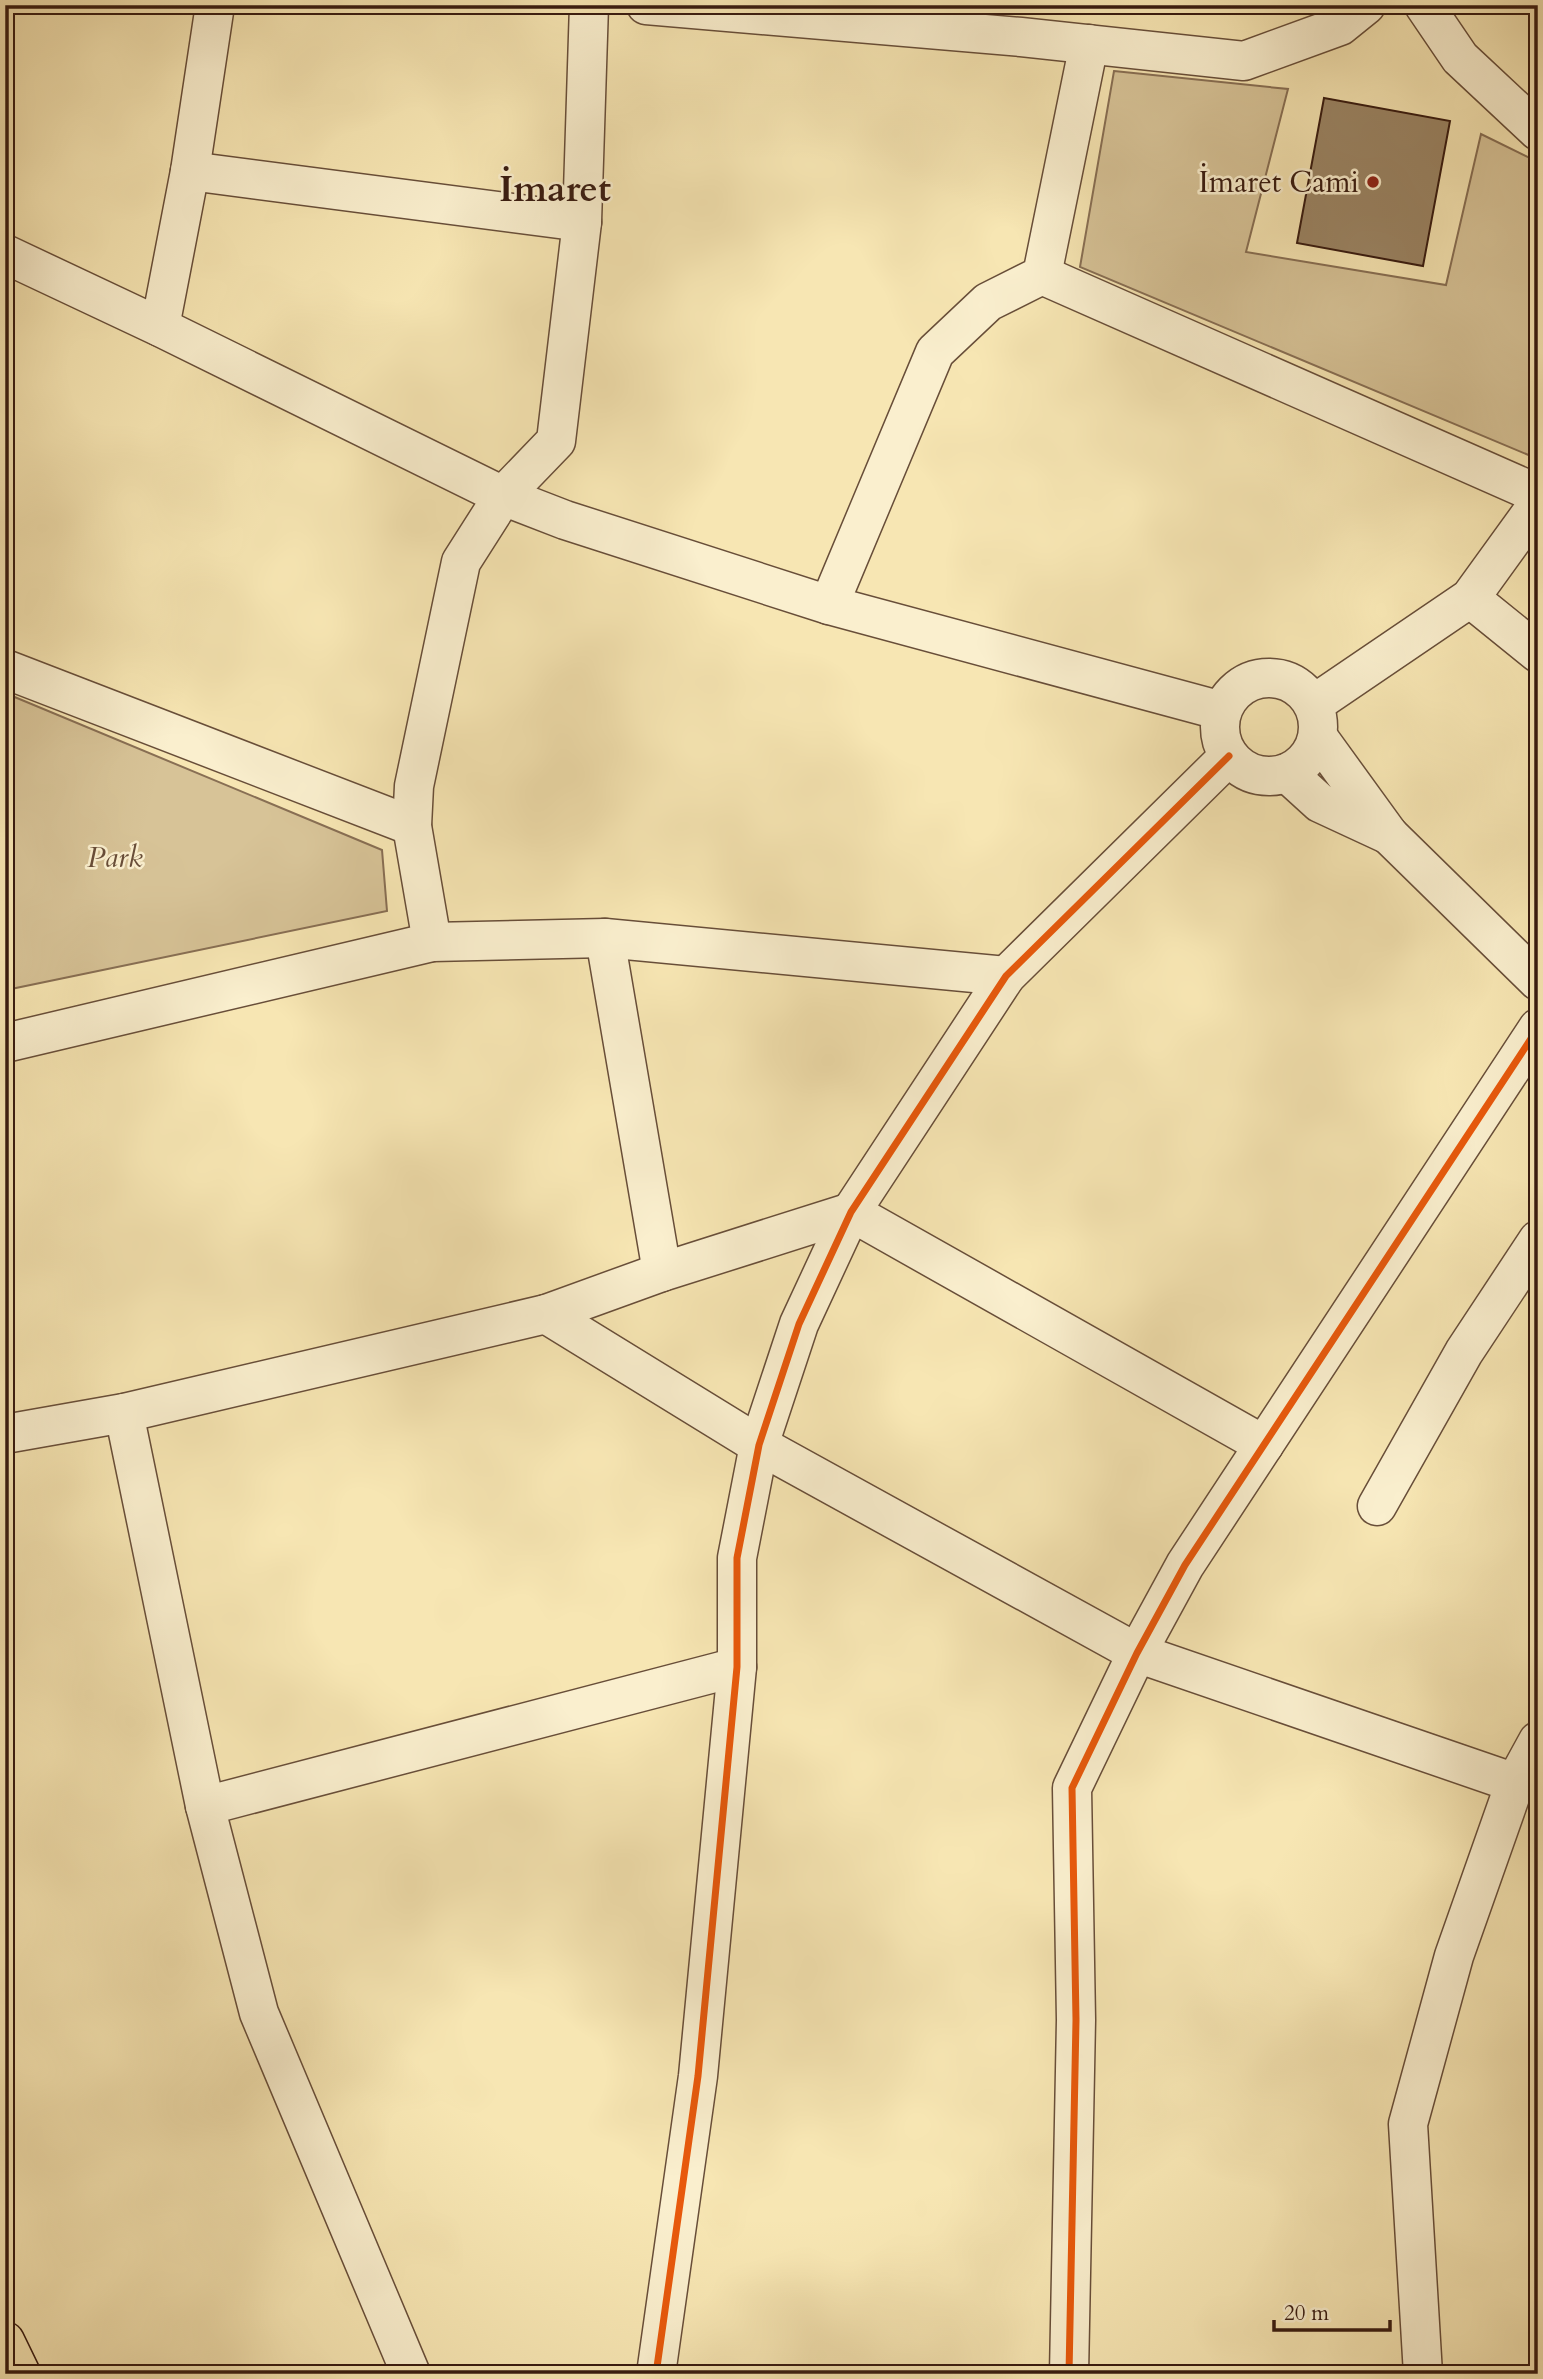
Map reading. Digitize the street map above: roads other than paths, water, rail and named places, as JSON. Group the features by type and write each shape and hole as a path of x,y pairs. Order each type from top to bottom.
{"main road":[{"path":"5,2341 21,2374"}],"street":[{"path":"160,327 190,171 215,5"},
{"path":"432,942 412,826 414,786 461,562 503,496 556,441 582,222 589,5"},
{"path":"646,5 1025,21 1089,44 1244,61 1340,26 1366,5"},
{"path":"1424,5 1460,58 1538,131"},
{"path":"1042,275 1089,44"},
{"path":"190,171 582,222"},
{"path":"5,254 503,496 579,524 829,605 1222,711"},
{"path":"1042,275 1538,494"},
{"path":"829,605 935,352 988,302 1042,275"},
{"path":"1538,504 1470,598 1316,721 1312,752 1301,765 1286,773 1270,776 1255,774 1241,767 1229,756 1222,742 1220,726 1222,711 1230,696 1256,679 1273,677 1290,682 1304,691 1316,721 1389,835 1538,981"},
{"path":"1470,598 1538,653"},
{"path":"5,669 412,826"},
{"path":"656,2374 698,2076 737,1667 737,1558 759,1445 799,1324 850,1212 1006,976 1229,756"},
{"path":"1286,773 1320,803 1389,835"},
{"path":"5,1042 432,942 606,938 1006,976"},
{"path":"606,938 662,1272"},
{"path":"1069,2374 1076,2020 1072,1788 1137,1653 1185,1565 1538,1028"},
{"path":"5,1434 124,1413 546,1314 662,1272 850,1212 1264,1445"},
{"path":"1377,1506 1464,1352 1538,1240"},
{"path":"546,1314 759,1445 1137,1653 1515,1783"},
{"path":"124,1413 205,1806 259,2013 411,2374"},
{"path":"205,1806 737,1667"},
{"path":"1423,2374 1409,2124 1454,1956 1515,1783 1538,1741"}],"place":[{"name":"İmaret Cami","path":"1373,182"}],"district":[{"name":"İmaret","path":"555,188"}],"park label":[{"name":"Park","path":"115,857"}]}
